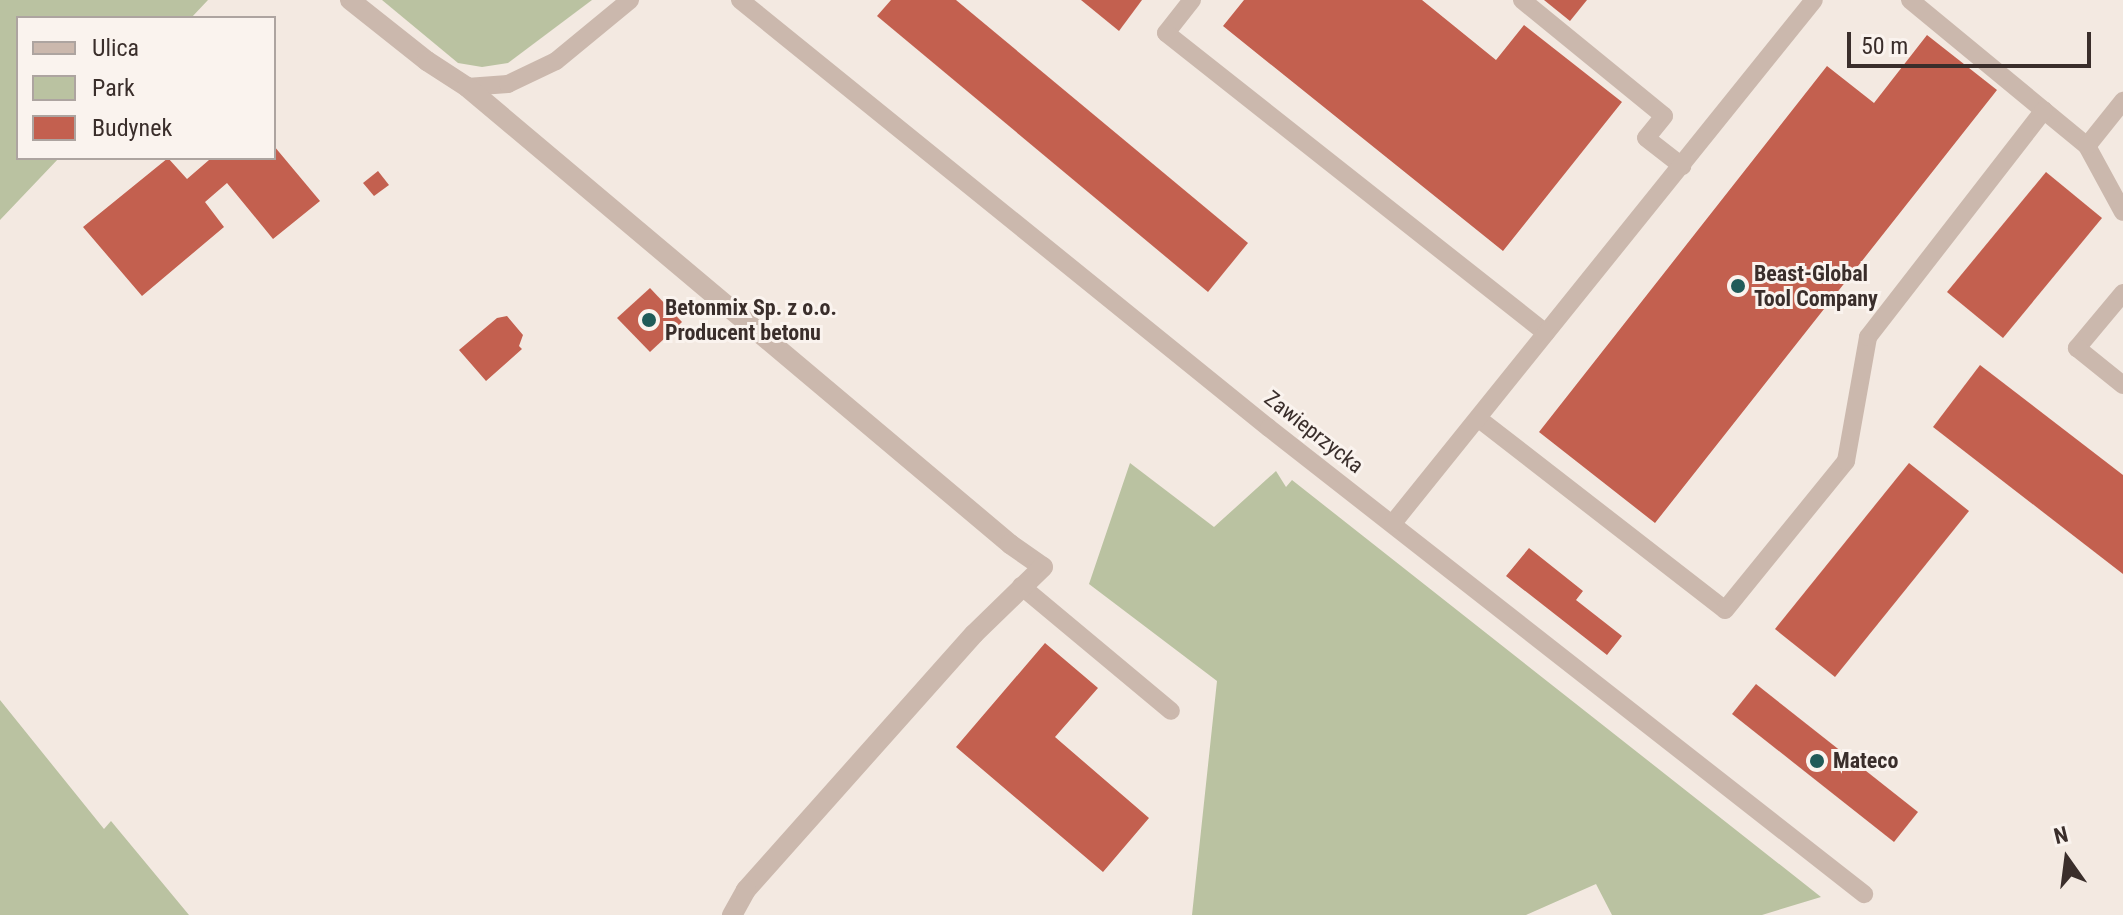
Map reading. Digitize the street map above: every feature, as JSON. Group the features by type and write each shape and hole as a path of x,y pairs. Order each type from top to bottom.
{"street":[{"path":"350,0 427,61 467,87 1010,544 1043,567 1021,586 746,890 732,915"}],"lane":[{"path":"467,87 508,84 556,61 630,0"},
{"name":"Zawieprzycka","path":"740,0 1269,428 1864,894"},
{"path":"1192,0 1166,33 1546,333"},
{"path":"1522,0 1664,116 1646,138 1682,166"},
{"path":"1393,523 1814,0"},
{"path":"1910,0 2087,146 2123,212"},
{"path":"2087,146 2123,101"},
{"path":"1479,419 1725,610 1846,461 1868,337 2044,110"},
{"path":"2123,293 2077,348 2123,385"},
{"path":"1021,586 1171,711"}],"green space":[{"path":"0,0 208,0 193,16 16,16 16,160 57,160 0,220"},
{"path":"382,0 592,0 508,63 482,67 458,63"},
{"path":"1130,463 1214,527 1276,471 1286,487 1292,480 1821,897 1762,915 1612,915 1596,884 1526,915 1192,915 1217,681 1089,584"},
{"path":"0,700 104,829 111,821 189,915 0,915"}],"building":[{"path":"891,0 956,0 1248,243 1208,292 877,16"},
{"path":"1081,0 1142,0 1119,31"},
{"path":"1244,0 1422,0 1496,60 1524,25 1622,102 1503,251 1223,26"},
{"path":"1544,0 1587,0 1570,21"},
{"path":"1927,35 1997,90 1655,523 1539,432 1827,66 1874,103"},
{"path":"276,148 320,201 273,239 227,183 205,202 224,227 142,296 83,227 166,160 170,160 187,179 209,160 276,160"},
{"path":"378,171 389,185 374,196 363,183"},
{"path":"2046,172 2102,218 2003,338 1947,292"},
{"name":"Betonmix Sp. z o.o. Producent betonu","path":"650,288 682,322 650,352 617,318"},
{"path":"507,316 523,335 519,346 522,349 486,381 459,350 497,318"},
{"path":"1980,365 2123,475 2123,574 1933,427"},
{"path":"1909,463 1969,511 1835,677 1775,629"},
{"path":"1529,548 1583,591 1576,600 1622,636 1607,655 1506,576"},
{"path":"1045,643 1098,688 1055,737 1149,818 1103,872 956,747"},
{"path":"1756,684 1918,812 1894,842 1732,714"}],"place":[{"name":"Beast-Global Tool Company","path":"1738,286"},
{"name":"Betonmix Sp. z o.o. Producent betonu","path":"649,320"},
{"name":"Mateco","path":"1817,761"}]}
